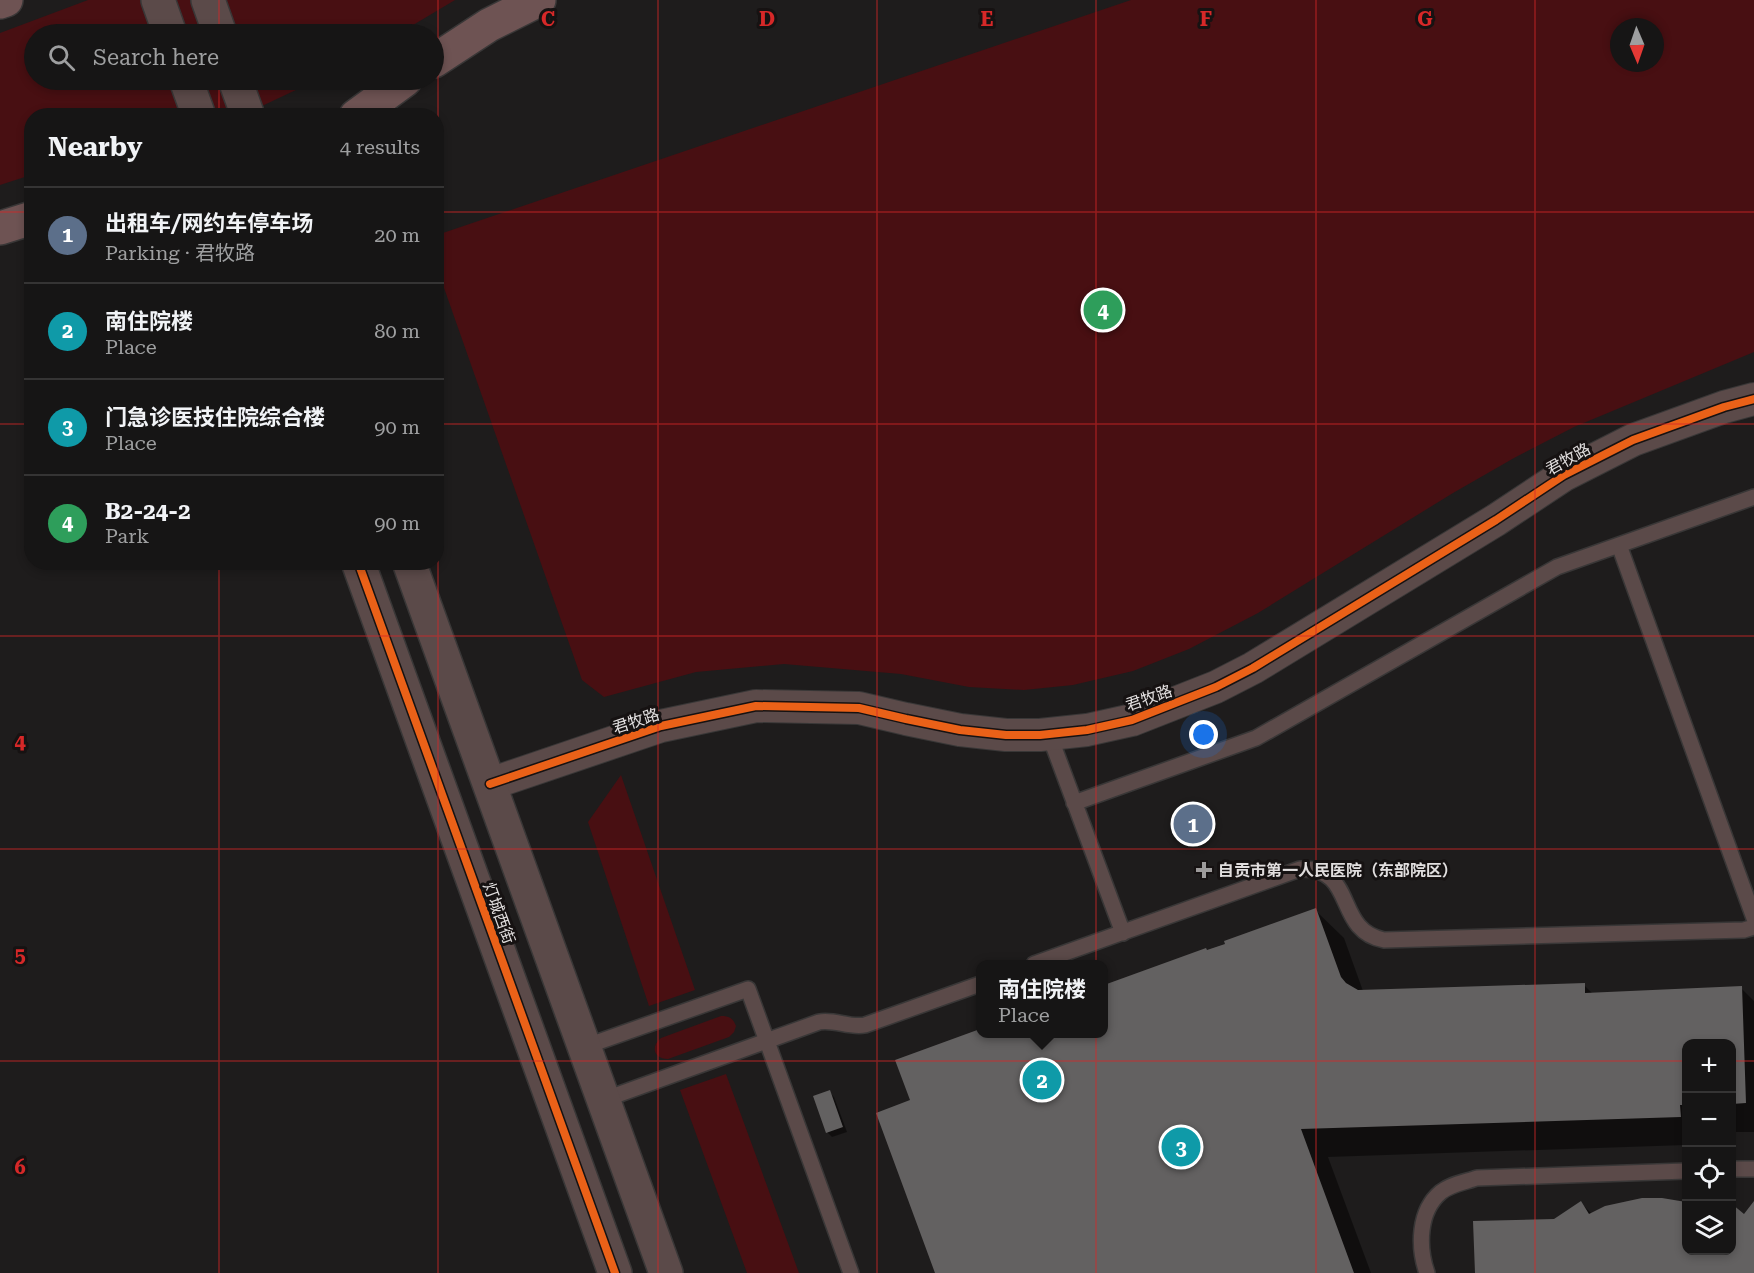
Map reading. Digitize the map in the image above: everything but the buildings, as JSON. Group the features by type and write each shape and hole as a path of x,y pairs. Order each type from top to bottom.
{"highway":[{"path":"0,2 6,0"},
{"path":"444,54 489,25 539,0"},
{"path":"367,108 391,90"},
{"path":"0,228 24,220"}],"street":[{"path":"158,0 166,24"},
{"path":"208,0 216,24"},
{"path":"190,90 196,108"},
{"path":"239,90 245,108"},
{"name":"君牧路","path":"490,784 661,726 756,706 858,708 960,730 1006,735 1087,730 1132,720 1216,687 1254,668 1564,476 1633,440 1724,407 1754,399"},
{"name":"灯城西街","path":"361,570 615,1273"},
{"path":"412,570 666,1273"}],"lane":[{"path":"1074,803 1256,738 1557,567 1754,497"},
{"path":"1619,545 1754,918"},
{"path":"1049,734 1123,933"},
{"path":"1045,960 1307,869 1322,872 1334,881 1356,925 1372,937 1384,940 1744,930 1754,927"},
{"path":"603,1100 826,1021 848,1026 865,1025 976,986"},
{"path":"584,1047 748,989 851,1273"},
{"path":"1736,1170 1754,1169"},
{"path":"1427,1273 1421,1246 1422,1227 1429,1207 1440,1193 1454,1185 1477,1178 1682,1171"}],"shaded area":[{"path":"88,0 455,0 415,24 24,24"},
{"path":"1131,0 1754,0 1754,352 1574,427 1453,493 1258,613 1189,649 1133,671 1073,685 1024,690 969,687 901,674 784,664 696,672 604,697 582,680 444,288 444,233"},
{"path":"24,24 24,90 296,90 258,108 24,108 24,177 0,185 0,33"},
{"path":"621,775 695,990 649,1006 588,822"},
{"path":"721,1016 730,1018 736,1026 729,1037 668,1059 659,1057 655,1052 655,1045 661,1038"},
{"path":"726,1074 799,1273 747,1273 680,1090"}],"cycle path":[{"path":"490,784 661,726 756,706 859,708 960,730 1006,735 1040,735 1087,730 1132,720 1216,687 1253,668 1496,520 1564,475 1633,440 1724,407 1754,399"},
{"path":"361,570 615,1273"}],"place":[{"name":"B2-24-2","path":"1103,310"},
{"name":"出租车/网约车停车场","path":"1193,824"},
{"name":"自贡市第一人民医院（东部院区）","path":"1204,870"},
{"name":"南住院楼","path":"1042,1080"},
{"name":"门急诊医技住院综合楼","path":"1181,1147"}]}
